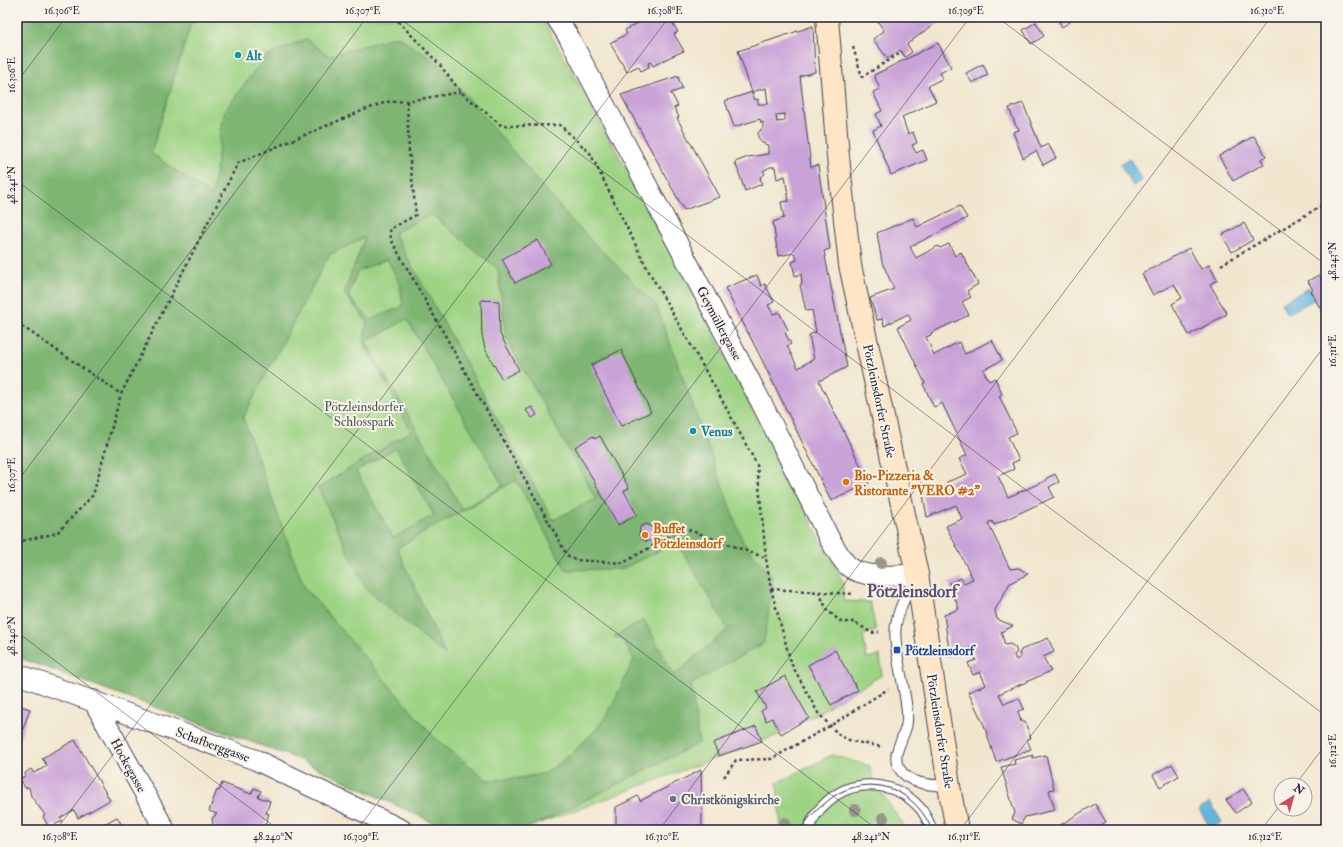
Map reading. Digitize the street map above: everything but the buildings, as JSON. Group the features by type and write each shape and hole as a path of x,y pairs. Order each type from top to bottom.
{"street":[{"name":"Geymüllergasse","path":"556,17 574,46 761,402 830,540 842,559 854,571 862,574 917,574"},
{"name":"Pötzleinsdorfer Straße","path":"827,17 838,157 850,265 917,574 948,786 957,830"},
{"name":"Schafberggasse","path":"17,674 93,700 256,760 402,830"},
{"name":"Hockegasse","path":"93,700 165,830"}],"lane":[{"path":"917,574 903,601 896,626 897,650 907,711 905,732 897,751 896,760 899,768 906,775 916,781 926,785 948,786"},
{"path":"809,830 816,815 834,796 850,788 869,785 886,787 900,792 921,809 932,830"}],"path":[{"path":"394,17 439,64 461,92 502,126 560,124 590,153 648,270 757,465 766,558 771,589 790,663 818,713 839,735 851,741 884,747"},
{"path":"851,42 862,77 902,52"},
{"path":"17,542 57,533 93,494 121,394 238,163 364,110 387,102 407,101 461,92"},
{"path":"407,101 409,152 416,215 390,229 391,240 567,555 576,560 623,563 684,528 766,558"},
{"path":"1221,265 1326,203"},
{"path":"17,323 121,394"},
{"path":"771,589 857,594"},
{"path":"819,592 827,610 841,622 854,622 872,633 884,631"},
{"path":"724,776 736,760 771,759 830,726 888,690"}],"green space":[{"name":"Pötzleinsdorfer Schlosspark","path":"17,17 541,17 642,198 843,582 843,601 870,602 876,631 870,632 863,636 867,658 880,655 882,675 781,734 538,824 521,830 449,830 298,759 17,657"},
{"name":"Pötzleinsdorfer Schlosspark","path":"17,17 193,17 151,153 212,196 224,112 265,57 306,39 329,56 397,36 439,64 572,221 656,305 743,542 773,578 764,643 691,684 699,743 538,824 521,830 449,830 298,759 17,657","holes":["431,214 498,269 506,338 596,499 553,520 394,233","365,237 344,293 367,322 364,342 411,431 318,488 365,588 446,656 397,548 516,480 566,570 621,569 677,542 728,629 674,675 644,620 614,637 621,638 634,659 608,714 595,731 570,755 545,773 521,778 487,780 435,738 304,587 243,418 329,255","387,259 400,284 403,306 370,320 348,296 357,272","407,319 503,486 462,509 366,342","396,448 434,515 393,538 356,471"]},
{"path":"832,755 870,766 874,782 907,830 781,830 777,783"}],"water":[{"path":"1129,158 1142,180 1133,186 1120,164"},
{"path":"1309,288 1315,299 1287,314 1281,303"},
{"path":"1210,802 1222,822 1211,829 1199,809"}],"tram line":[{"path":"801,830 813,813 829,799 841,792 855,787 869,785 883,786 895,790 907,797 917,806 932,830"}],"place":[{"name":"Alt","path":"238,55"},
{"name":"Venus","path":"693,431"},
{"name":"Bio-Pizzeria & Ristorante \"VERO #2\"","path":"846,482"},
{"name":"Buffet Pötzleinsdorf","path":"645,535"},
{"name":"Pötzleinsdorf","path":"897,650"},
{"name":"Christkönigskirche","path":"673,799"}],"district":[{"name":"Pötzleinsdorf","path":"912,591"}]}
